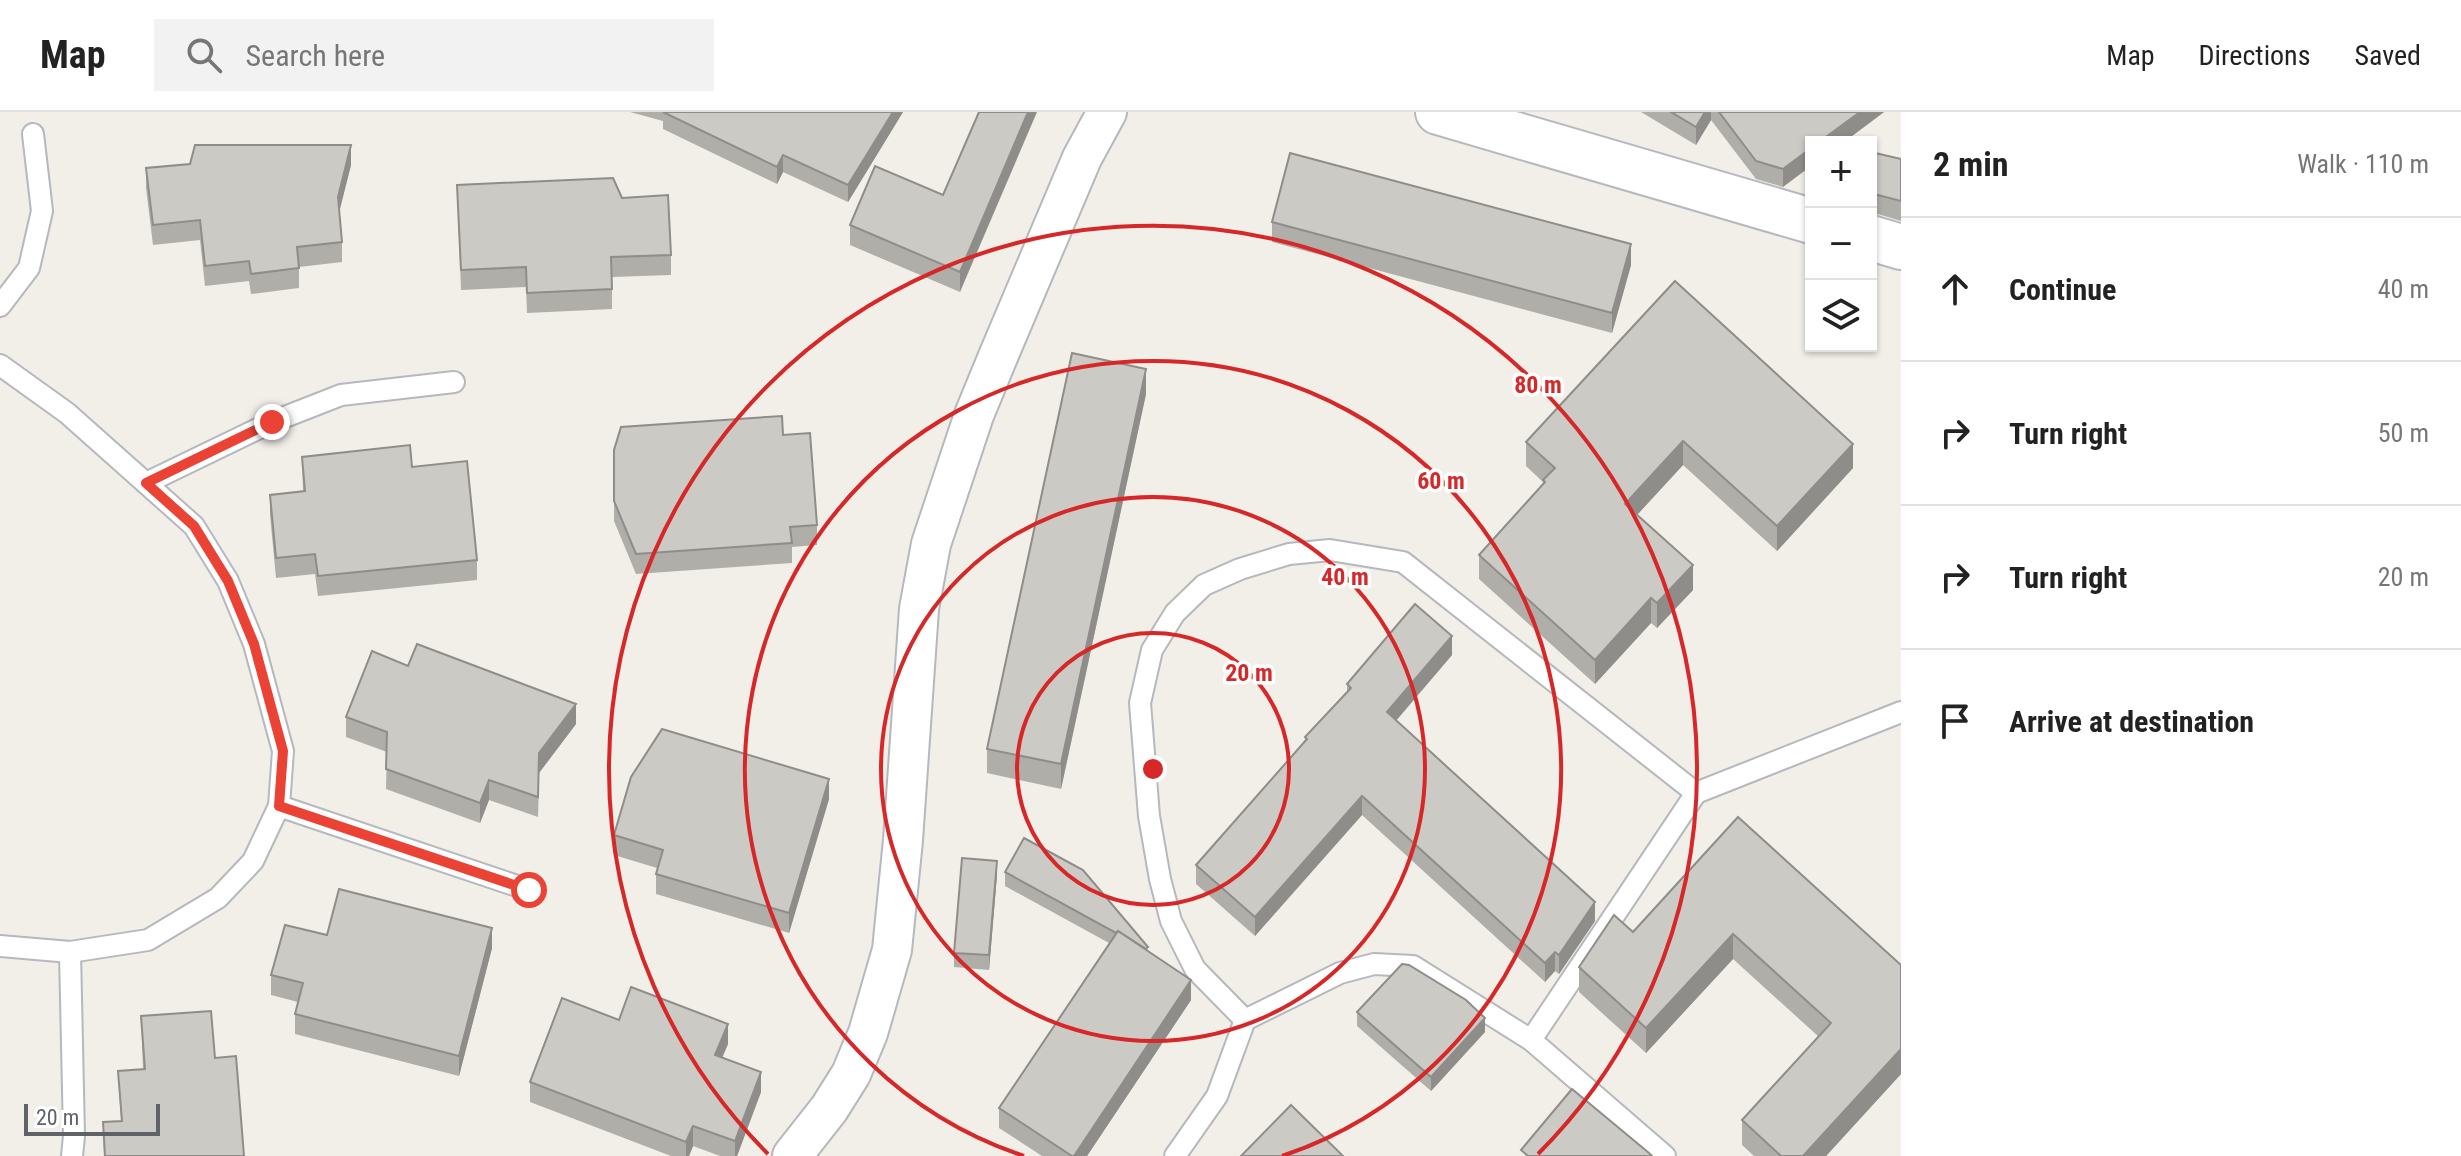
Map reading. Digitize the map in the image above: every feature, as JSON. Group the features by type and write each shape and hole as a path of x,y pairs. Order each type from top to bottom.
{"street":[{"path":"792,1156 829,1109 851,1074 868,1033 892,950 919,609 931,544 992,373 1082,158 1107,112"},
{"path":"1438,112 1805,219"},
{"path":"1877,240 1901,247"}],"lane":[{"path":"0,306 29,268 42,211 33,134"},
{"path":"0,365 67,413 194,526 228,581 254,644 283,751 279,806 253,861 218,898 148,940 70,952 0,946"},
{"path":"146,483 272,422 341,395 454,382"},
{"path":"1245,1020 1195,969 1171,921 1149,816 1140,703 1152,650 1175,613 1204,585 1240,569 1289,554 1330,550 1403,562 1696,793"},
{"path":"1531,1040 1696,793 1901,712"},
{"path":"279,806 529,890"},
{"path":"70,952 72,1156"},
{"path":"1175,1156 1217,1096 1245,1020 1340,973 1374,964 1413,966 1531,1040 1665,1156"}],"building":[{"path":"663,112 893,112 848,185 783,155 777,167"},
{"path":"979,112 1028,112 960,272 850,225 875,166 943,195"},
{"path":"1671,112 1705,112 1696,127"},
{"path":"1719,112 1860,112 1827,136 1805,136 1805,152 1783,169 1756,161"},
{"path":"195,145 351,145 338,197 342,242 297,247 299,268 251,274 249,261 205,266 200,220 153,225 146,168 190,164"},
{"path":"1290,153 1631,244 1612,313 1272,222"},
{"path":"1877,153 1901,159 1901,201 1878,195"},
{"path":"613,178 622,198 668,195 671,255 611,257 612,289 527,293 526,267 461,270 457,185"},
{"path":"1675,281 1853,444 1777,526 1683,441 1625,504 1693,565 1657,603 1651,598 1595,660 1479,555 1555,468 1526,442"},
{"path":"1072,353 1146,369 1061,764 987,749"},
{"path":"782,416 783,435 810,433 817,525 790,527 792,543 636,554 614,501 614,450 621,427"},
{"path":"410,445 412,467 467,461 477,560 318,576 315,554 276,558 270,495 305,491 302,457"},
{"path":"1415,604 1452,636 1387,712 1595,902 1559,955 1555,952 1545,963 1362,796 1255,917 1196,865 1351,688 1347,684"},
{"path":"417,644 576,704 539,753 538,797 489,780 480,803 386,769 387,732 346,717 372,651 408,666"},
{"path":"662,729 829,779 789,913 656,874 663,850 614,835 631,777"},
{"path":"1738,817 1901,965 1901,1049 1803,1156 1781,1156 1742,1120 1831,1023 1733,934 1646,1028 1579,967 1614,915 1633,932"},
{"path":"1024,838 1083,870 1148,947 1146,949 1005,872"},
{"path":"962,858 997,861 989,955 954,953"},
{"path":"339,889 492,928 459,1056 295,1014 303,983 271,975 285,925 327,935"},
{"path":"1118,931 1191,980 1072,1156 999,1108"},
{"path":"1402,964 1409,965 1466,1000 1485,1018 1431,1077 1357,1012"},
{"path":"631,987 728,1024 715,1055 761,1072 735,1141 693,1126 686,1142 530,1082 562,998 619,1020"},
{"path":"211,1011 215,1058 236,1056 244,1156 105,1156 103,1122 122,1121 118,1071 145,1069 141,1016"},
{"path":"1572,1089 1652,1156 1528,1156 1521,1150"},
{"path":"1291,1105 1343,1156 1241,1156"}],"route":[{"path":"272,422 146,483 194,526 228,581 254,644 283,751 279,806 529,890"}]}
